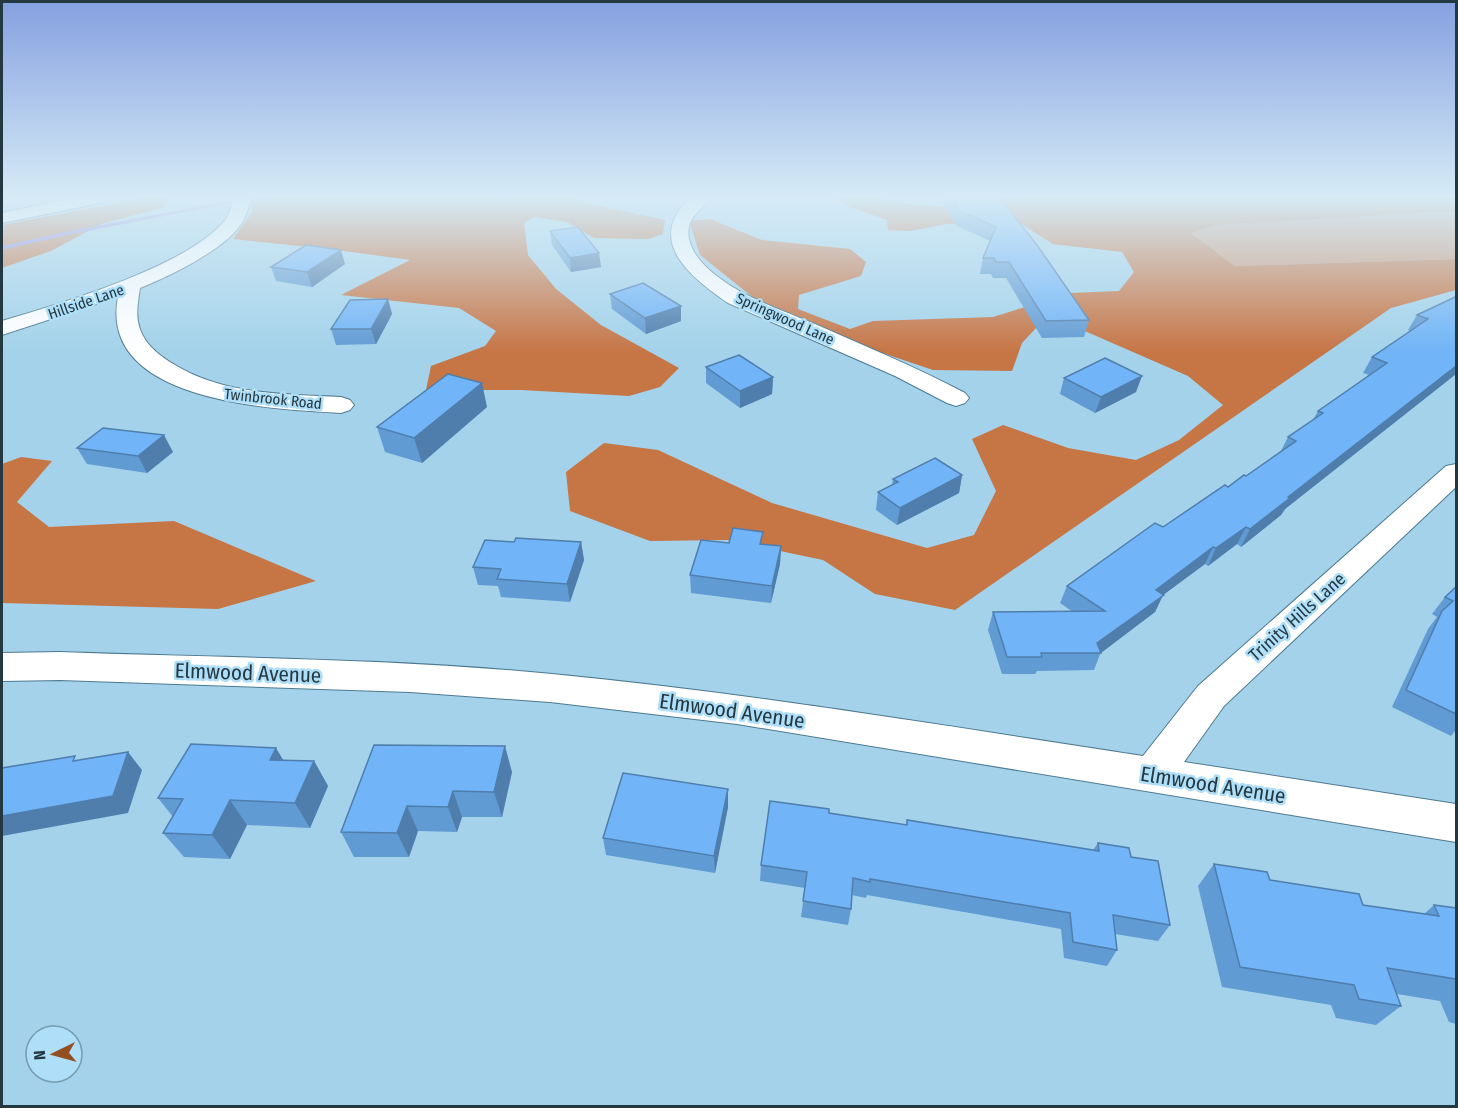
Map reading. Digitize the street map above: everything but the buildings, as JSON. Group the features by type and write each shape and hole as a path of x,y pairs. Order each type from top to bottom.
{"street":[{"name":"Hillside Lane","path":"2,328 130,286 201,249"},
{"name":"Springwood Lane","path":"683,249 694,267 710,283 736,298 904,371 956,398"},
{"name":"Twinbrook Road","path":"130,286 126,314 131,336 148,358 176,378 210,392 255,400 341,405"},
{"name":"Trinity Hills Lane","path":"1152,775 1211,696 1456,472"},
{"name":"Elmwood Avenue","path":"2,667 72,666 398,678 550,688 737,710 1456,822"}],"shaded area":[{"path":"2,249 55,249 51,251 2,268"},
{"path":"325,249 527,249 528,255 556,289 601,325 679,368 660,387 629,396 521,390 426,390 431,366 485,346 496,331 459,308 341,295 410,260"},
{"path":"698,249 850,249 866,262 861,276 799,295 798,309 850,329 873,321 993,317 1070,293 1119,291 1134,272 1122,252 1094,249 1212,249 1235,266 1456,259 1456,290 1391,308 955,610 875,594 823,560 727,540 650,541 570,511 566,472 604,443 658,450 772,503 927,548 974,535 996,491 972,439 1003,425 1068,448 1136,460 1179,440 1223,405 1188,376 1071,325 1037,327 1022,343 1012,371 933,370 847,341 760,303 700,255"},
{"path":"1212,249 1456,249 1456,259 1235,266"},
{"path":"21,457 52,461 17,502 49,527 174,521 316,581 218,609 2,603 2,464"}]}
